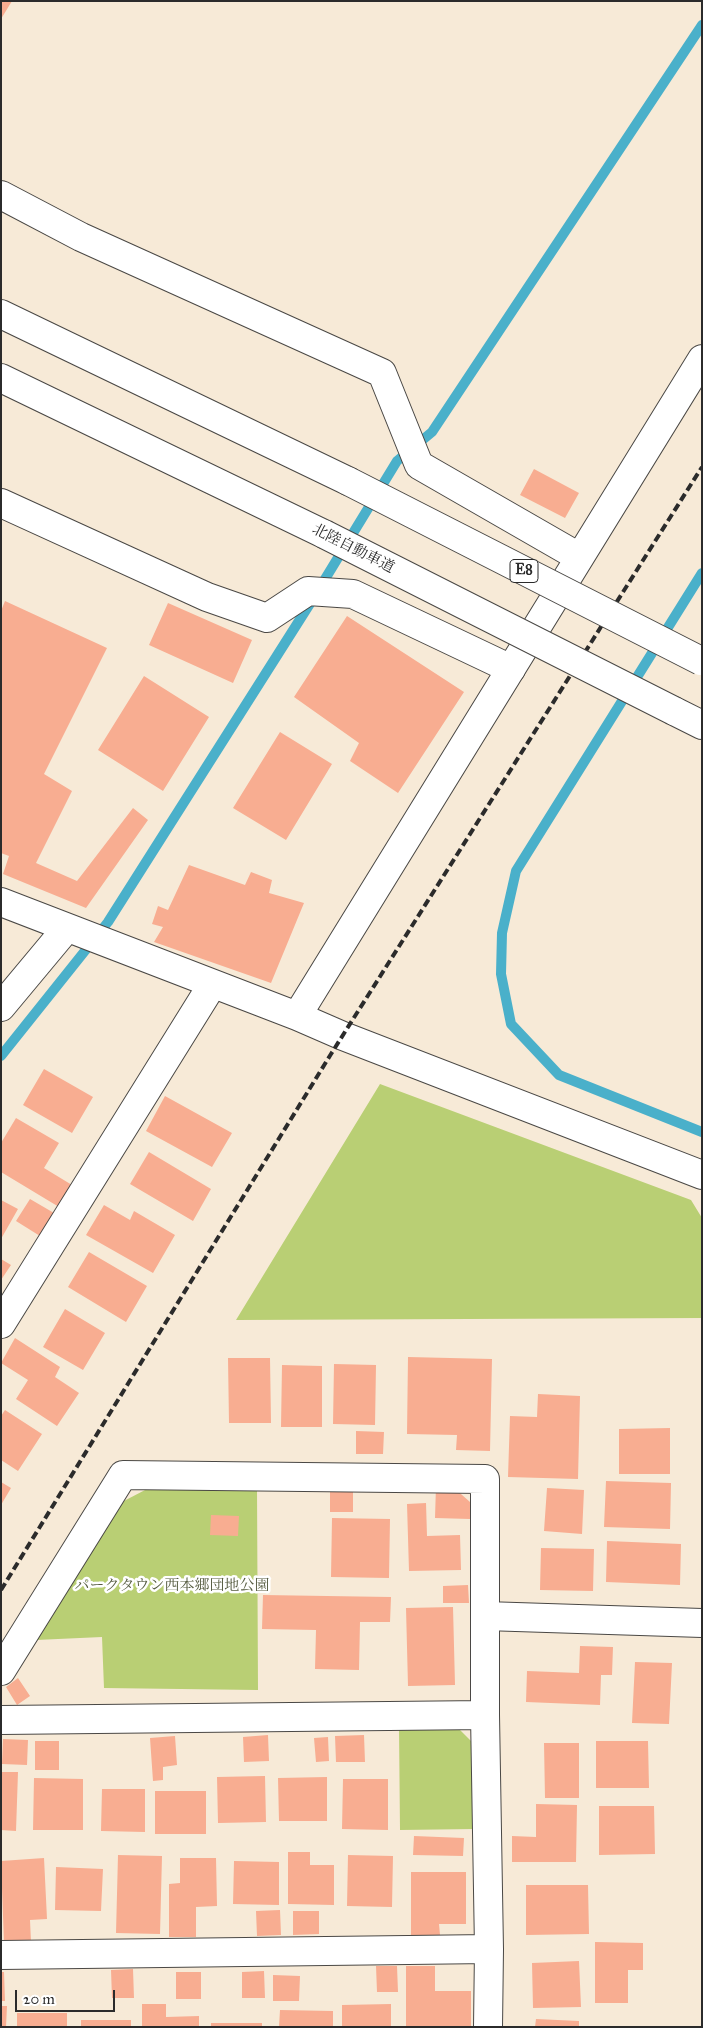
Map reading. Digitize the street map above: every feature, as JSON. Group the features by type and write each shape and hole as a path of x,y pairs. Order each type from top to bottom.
{"main road":[{"path":"1,195 81,237 382,373 419,465 579,557"},
{"name":"E8","path":"1,314 348,482 702,661"},
{"path":"297,1016 702,359"},
{"name":"北陸自動車道","path":"1,378 324,534 702,725"},
{"path":"1,503 207,597 268,618 308,591 353,594 510,669"},
{"path":"1,902 66,929 297,1016 343,1036 702,1175"},
{"path":"1,1007 66,929"},
{"path":"1,1324 212,985"},
{"path":"1,1671 123,1475 485,1479 488,2027"},
{"path":"485,1616 702,1623"},
{"path":"1,1720 485,1715"},
{"path":"1,1955 489,1949"}],"green space":[{"path":"380,1084 691,1200 702,1218 702,1318 236,1320"},
{"name":"パークタウン西本郷団地公園","path":"257,1488 258,1690 104,1688 102,1637 36,1640 122,1502 147,1489"},
{"path":"456,1726 474,1744 474,1829 400,1830 399,1727"}],"building":[{"path":"1,1 12,1 1,19"},
{"path":"534,469 579,493 565,518 520,495"},
{"path":"5,601 107,648 44,774 72,791 36,863 77,881 133,808 148,820 86,908 3,874 9,856 1,853 1,611"},
{"path":"168,603 252,640 233,683 149,645"},
{"path":"347,616 464,692 398,793 350,761 359,743 294,697"},
{"path":"144,676 209,717 163,791 98,750"},
{"path":"280,732 332,764 286,840 233,808"},
{"path":"189,865 245,885 251,872 272,880 269,893 304,903 271,983 154,942 163,927 152,924 158,906 168,910"},
{"path":"44,1069 93,1097 72,1133 23,1105"},
{"path":"165,1096 232,1133 212,1167 146,1131"},
{"path":"16,1118 59,1143 44,1168 72,1185 59,1207 1,1172 1,1143"},
{"path":"149,1152 211,1189 193,1221 130,1184"},
{"path":"30,1199 54,1213 40,1236 16,1221"},
{"path":"1,1200 18,1209 1,1239"},
{"path":"104,1205 130,1220 134,1211 175,1235 153,1273 86,1235"},
{"path":"89,1252 147,1286 126,1322 68,1287"},
{"path":"1,1259 11,1265 1,1280"},
{"path":"65,1309 105,1333 83,1370 43,1347"},
{"path":"15,1338 60,1367 55,1377 79,1393 57,1426 16,1399 28,1380 1,1363"},
{"path":"408,1357 492,1359 490,1451 456,1450 457,1435 407,1434"},
{"path":"228,1358 270,1358 271,1423 229,1423"},
{"path":"334,1364 376,1365 375,1425 333,1424"},
{"path":"282,1365 322,1366 322,1427 281,1427"},
{"path":"538,1394 580,1396 578,1479 508,1477 510,1416 537,1417"},
{"path":"5,1410 42,1434 18,1471 1,1460 1,1416"},
{"path":"670,1428 670,1474 619,1474 619,1429"},
{"path":"356,1431 384,1432 383,1454 356,1454"},
{"path":"606,1481 671,1483 670,1529 604,1527"},
{"path":"1,1482 11,1488 1,1505"},
{"path":"436,1486 453,1487 470,1502 470,1519 435,1518"},
{"path":"547,1488 584,1490 582,1534 544,1531"},
{"path":"330,1489 353,1489 353,1512 330,1512"},
{"path":"426,1503 427,1536 460,1535 461,1570 409,1571 407,1504"},
{"path":"211,1515 239,1516 238,1536 210,1535"},
{"path":"332,1518 390,1519 389,1578 331,1577"},
{"path":"607,1541 681,1544 680,1585 606,1582"},
{"path":"541,1548 594,1549 593,1591 540,1590"},
{"path":"468,1585 469,1603 443,1603 443,1586"},
{"path":"263,1595 391,1597 390,1622 360,1622 359,1670 315,1669 316,1630 262,1629"},
{"path":"453,1607 455,1685 408,1686 406,1608"},
{"path":"580,1646 613,1647 612,1675 601,1675 600,1705 526,1702 527,1671 579,1673"},
{"path":"635,1662 672,1663 669,1724 632,1723"},
{"path":"18,1678 30,1696 17,1705 6,1687"},
{"path":"268,1735 269,1761 244,1762 243,1737"},
{"path":"364,1735 365,1762 336,1762 335,1736"},
{"path":"175,1736 177,1765 163,1767 163,1780 153,1781 150,1738"},
{"path":"328,1737 329,1761 316,1762 314,1738"},
{"path":"3,1739 28,1740 27,1765 2,1764"},
{"path":"35,1741 59,1741 59,1770 35,1770"},
{"path":"596,1741 648,1741 649,1788 596,1788"},
{"path":"544,1743 579,1743 579,1798 545,1798"},
{"path":"1,1772 18,1772 16,1831 1,1830"},
{"path":"265,1776 266,1822 218,1823 217,1777"},
{"path":"327,1777 327,1821 279,1821 278,1778"},
{"path":"34,1778 83,1779 83,1830 33,1830"},
{"path":"343,1779 388,1779 388,1830 342,1829"},
{"path":"102,1789 145,1789 145,1832 101,1831"},
{"path":"155,1791 206,1791 206,1834 155,1834"},
{"path":"536,1804 577,1805 576,1862 512,1862 512,1836 536,1837"},
{"path":"599,1806 654,1806 655,1854 599,1855"},
{"path":"414,1836 464,1838 463,1856 413,1855"},
{"path":"288,1852 310,1852 310,1865 334,1865 334,1905 288,1904"},
{"path":"118,1855 162,1856 160,1934 116,1933"},
{"path":"348,1855 393,1856 392,1907 347,1906"},
{"path":"44,1858 47,1919 30,1920 31,1942 4,1943 1,1861"},
{"path":"180,1858 216,1858 217,1906 196,1907 196,1937 169,1937 169,1884 180,1883"},
{"path":"234,1861 279,1862 279,1905 233,1904"},
{"path":"56,1867 103,1869 101,1911 55,1910"},
{"path":"411,1872 466,1872 466,1924 439,1924 440,1935 411,1935"},
{"path":"526,1885 588,1885 589,1934 526,1935"},
{"path":"280,1910 281,1935 257,1936 256,1911"},
{"path":"293,1911 319,1911 319,1934 293,1935"},
{"path":"595,1942 643,1943 643,1970 628,1970 628,2003 595,2003"},
{"path":"579,1961 581,2007 533,2008 532,1963"},
{"path":"376,1966 397,1966 398,1992 377,1992"},
{"path":"406,1966 435,1966 435,1991 471,1991 471,2027 406,2027"},
{"path":"133,1969 134,1998 112,1998 111,1970"},
{"path":"264,1971 265,1998 242,1998 242,1972"},
{"path":"1,1972 4,1972 5,2001 1,2001"},
{"path":"176,1972 201,1972 201,1999 176,1999"},
{"path":"273,1975 300,1976 299,2001 273,2001"},
{"path":"142,2004 166,2004 166,2017 199,2016 199,2027 142,2027"},
{"path":"391,2004 391,2027 342,2027 342,2005"},
{"path":"1,2006 7,2006 6,2027 1,2027"},
{"path":"280,2010 333,2011 333,2027 279,2027"},
{"path":"17,2013 67,2013 67,2027 17,2027"},
{"path":"536,2019 579,2021 579,2027 535,2027"},
{"path":"81,2020 131,2020 131,2027 81,2027"},
{"path":"211,2023 262,2023 262,2027 211,2027"}],"waterway":[{"path":"1,1056 108,922 311,602 397,461 432,432 702,25"},
{"path":"702,573 516,871 502,933 501,974 511,1024 559,1075 702,1132"}],"railway":[{"path":"1,1590 331,1054 702,467"}]}
